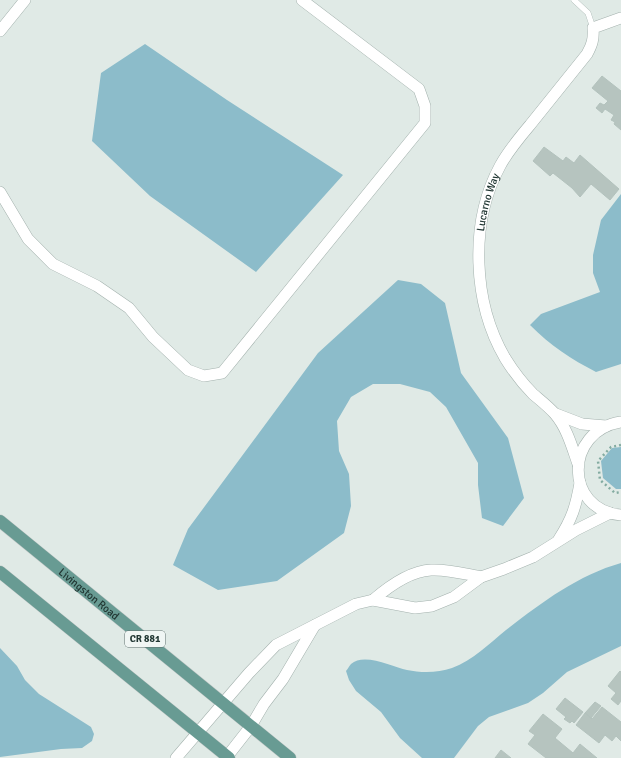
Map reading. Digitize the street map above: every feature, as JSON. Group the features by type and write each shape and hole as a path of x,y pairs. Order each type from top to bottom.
{"main road":[{"name":"Livingston Road","path":"0,521 290,758"},
{"path":"0,572 227,757"}],"street":[{"path":"0,31 25,0"},
{"path":"0,192 28,239 53,264 97,286 129,308 153,337 188,370 204,376 222,373 425,123 425,106 419,89 302,0"},
{"path":"593,28 621,18"},
{"name":"Lucarno Way","path":"578,464 566,431 556,414 518,378 505,358 494,336 486,315 481,290 479,235 491,186 500,166 514,145 587,54 593,45 593,28"},
{"name":"Lucarno Way","path":"556,414 582,424 606,426"},
{"path":"616,514 603,510 591,502 580,482 578,464 582,450 589,438 606,426 621,422"},
{"path":"557,541 570,522 577,499 580,482"},
{"path":"176,758 223,703 276,645 356,604 374,600 415,608 432,606 454,597 481,577 533,557 557,541 597,519 616,514"},
{"path":"374,600 383,592 406,577 430,570 454,572 481,577"},
{"path":"227,757 283,679 314,625"}],"lane":[{"path":"574,0 588,13 593,28"}],"path":[{"path":"621,445 611,447 598,461 600,480 615,493 621,492"}],"water":[{"path":"145,44 227,100 343,175 256,272 150,196 92,141 101,73"},
{"path":"621,194 621,364 596,372 562,352 530,325 541,314 600,292 593,273 593,255 601,220"},
{"path":"398,280 421,284 445,303 461,373 508,438 524,498 503,526 482,518 478,485 478,463 446,407 430,392 400,384 373,384 351,397 337,421 339,451 349,474 351,506 344,533 277,581 218,590 173,565 188,529 318,353"},
{"path":"621,447 621,489 616,489 603,478 601,461 612,448"},
{"path":"621,563 621,646 567,672 543,693 528,703 489,717 478,726 454,758 422,758 400,738 381,712 356,691 349,680 346,671 351,664 363,659 379,661 418,672 447,670 460,665 560,591 605,568"},
{"path":"0,648 17,666 25,680 39,694 91,727 94,734 92,741 82,748 61,749 0,757"}],"building":[{"path":"602,76 621,91 621,130 614,124 615,122 611,120 614,115 605,109 602,113 596,108 600,103 604,105 608,101 592,88"},
{"path":"544,147 563,161 566,157 574,163 580,155 619,189 610,200 591,184 580,197 572,188 553,173 550,176 533,161"},
{"path":"620,671 621,701 618,705 611,699 616,693 608,686"},
{"path":"565,698 583,712 574,723 572,721 570,723 564,719 566,717 556,709"},
{"path":"595,702 601,706 591,718 585,713"},
{"path":"602,707 621,722 621,741 616,736 612,741 605,735 599,743 576,725 585,713 592,719"},
{"path":"543,714 562,729 555,738 573,753 580,744 597,758 546,758 528,744 535,735 529,731"},
{"path":"501,750 511,758 495,758"}]}
